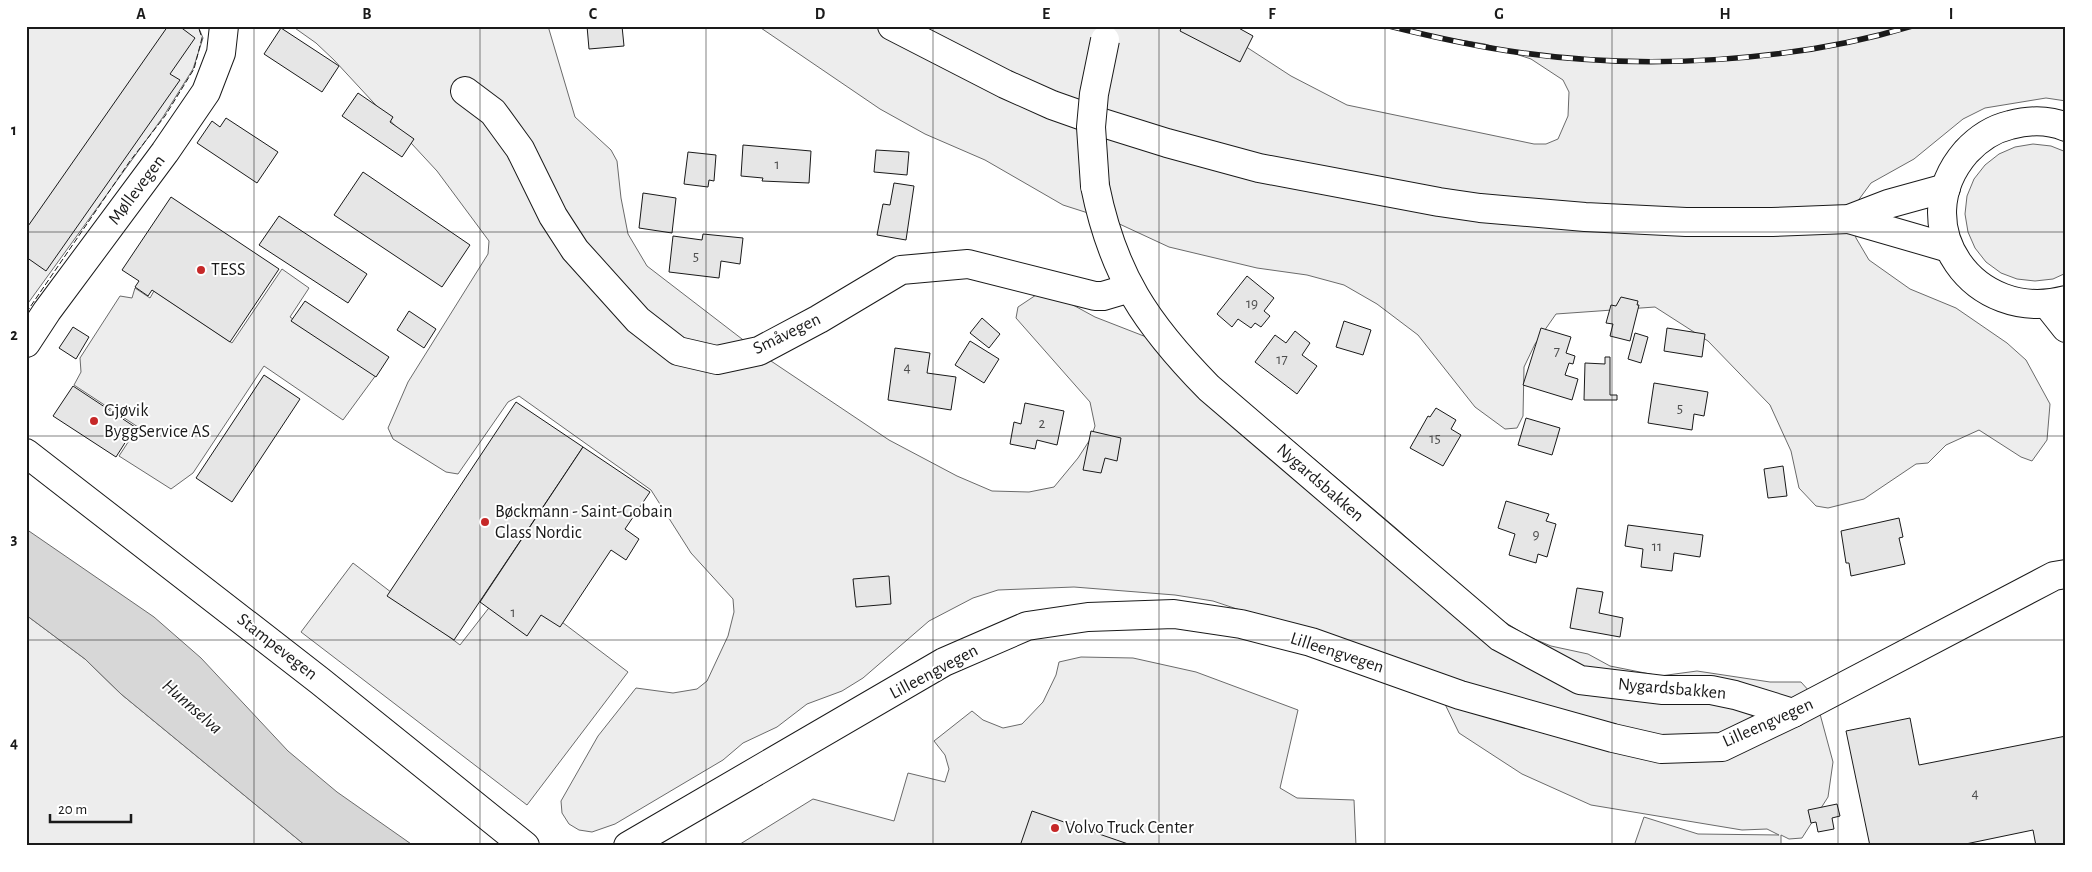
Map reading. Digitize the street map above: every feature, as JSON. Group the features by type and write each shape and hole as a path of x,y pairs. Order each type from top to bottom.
{"main road":[{"name":"Møllevegen","path":"26,343 47,311 166,152 206,92 221,53 224,26"},
{"path":"892,26 1005,84 1052,105 1103,123 1230,160 1317,180 1439,202 1576,216 1726,223 1849,219 1950,248"},
{"name":"Nygardsbakken","path":"1107,33 1094,94 1091,128 1095,186 1108,239 1130,288 1145,313 1164,339 1209,388 1500,637 1580,680 1663,690 1711,690 1793,713"},
{"name":"Småvegen","path":"465,91 493,112 520,149 554,216 575,250 638,320 678,351 717,360 759,351 819,319 901,270 968,264 1095,296 1104,296 1130,288"},
{"path":"2066,127 2055,122 2027,120 2000,127 1975,142 1957,163 1946,188 1942,209 1944,229 1950,248 1962,269 1979,286 1993,294 2023,304 2056,302 2066,328"},
{"path":"1849,219 1888,204 1946,188"},
{"name":"Stampevegen","path":"26,453 320,681 525,846"},
{"name":"Lilleengvegen","path":"628,846 944,662 1027,626 1088,617 1174,614 1241,624 1311,642 1460,695 1613,738 1661,749 1722,747 1793,713 2062,571"}],"shaded area":[{"path":"26,26 198,26 203,38 193,69 163,117 26,306"},
{"path":"292,26 548,26 575,117 611,150 617,161 621,198 628,234 647,266 768,359 889,440 957,476 992,491 1029,492 1054,487 1078,458 1091,438 1095,426 1090,402 1016,318 1018,307 1039,293 1051,293 1095,317 1190,354 1397,529 1495,616 1527,636 1551,646 1588,654 1610,666 1660,676 1697,671 1770,682 1801,682 1810,692 1820,714 1833,762 1828,797 1802,838 1789,839 1781,835 1781,846 1634,846 1644,817 1698,834 1779,835 1767,829 1742,830 1591,805 1522,774 1459,733 1443,700 1261,617 1213,601 1175,595 1074,587 998,590 973,598 929,621 863,678 842,691 807,704 777,727 743,743 723,760 615,824 592,832 579,830 569,824 562,813 561,801 598,736 636,688 673,693 697,689 707,681 728,636 734,612 733,599 691,553 651,490 519,396 508,402 458,474 446,472 393,439 388,428 408,382 488,254 489,241 437,171 334,60 316,43"},
{"path":"758,26 1214,26 1291,76 1347,105 1534,144 1546,144 1558,139 1568,116 1569,92 1563,80 1531,59 1485,44 1436,36 1401,26 2066,26 2066,101 2046,98 1985,108 1963,119 1914,159 1871,183 1849,213 1856,238 1869,260 1910,289 1956,308 2007,343 2026,360 2050,404 2047,440 2032,461 2021,457 1979,430 1946,445 1928,463 1916,464 1864,499 1828,508 1816,506 1799,488 1791,451 1770,405 1708,341 1655,307 1556,314 1535,344 1524,367 1523,416 1517,428 1505,429 1475,407 1418,335 1377,304 1344,285 1307,275 1257,268 1169,247 1113,221 1063,205 985,160 925,134 880,109"},
{"path":"2033,144 2051,146 2066,152 2066,273 2053,279 2035,281 2017,279 2001,273 1986,262 1975,248 1968,232 1965,214 1967,196 1974,179 1985,165 1999,154 2015,147"},
{"path":"282,269 309,288 290,317 376,375 343,420 264,366 193,473 171,489 119,456 138,427 74,385 81,372 80,358 120,296 132,298 135,288 150,298 154,291 232,343"},
{"path":"353,563 460,645 509,582 628,672 527,805 301,632"},
{"path":"26,615 85,659 121,694 306,846 26,846"},
{"path":"1081,657 1133,658 1196,672 1298,710 1280,788 1297,798 1354,800 1356,846 737,846 813,799 894,821 908,773 945,782 949,769 945,755 934,741 972,711 983,720 1003,728 1022,724 1043,702 1056,675 1059,662"}],"water":[{"name":"Hunnselva","path":"26,529 154,617 201,658 288,751 337,792 414,846 306,846 121,694 85,659 26,615"}],"building":[{"path":"168,26 179,26 195,38 170,74 180,80 46,271 26,257 26,229"},
{"path":"587,26 622,26 624,46 589,49"},
{"path":"1182,26 1235,26 1253,36 1240,62 1180,31"},
{"path":"281,28 339,66 322,92 264,54"},
{"path":"358,93 393,117 390,122 414,139 402,157 342,116"},
{"path":"226,118 278,152 257,183 197,143 212,121 220,127"},
{"path":"743,145 811,151 809,183 762,181 763,178 741,176"},
{"path":"876,150 909,152 907,175 874,172"},
{"path":"688,152 716,155 714,181 709,180 708,187 684,184"},
{"path":"363,172 470,245 442,287 334,215"},
{"path":"894,183 914,186 906,240 877,235 883,204 890,205"},
{"path":"643,193 676,198 672,233 639,228"},
{"name":"TESS","path":"171,197 279,269 230,342 152,290 148,296 135,287 139,281 122,270"},
{"path":"279,216 367,274 348,303 259,245"},
{"path":"703,234 743,238 740,264 721,261 719,278 669,272 673,236 702,240"},
{"path":"1247,276 1274,298 1264,311 1270,316 1261,327 1255,323 1251,328 1238,319 1232,327 1217,314"},
{"path":"1621,297 1638,301 1637,305 1639,305 1630,341 1610,336 1613,324 1606,323 1611,305 1616,306"},
{"path":"305,301 389,357 376,377 291,321"},
{"path":"409,311 436,329 424,348 397,330"},
{"path":"982,318 1000,334 989,348 970,333"},
{"path":"1344,321 1371,330 1363,355 1336,347"},
{"path":"73,327 89,337 76,359 59,348"},
{"path":"1541,328 1571,337 1566,353 1575,356 1573,364 1569,363 1565,375 1578,379 1572,400 1523,385"},
{"path":"1667,328 1705,334 1702,357 1664,351"},
{"path":"1295,331 1310,343 1302,355 1317,366 1297,394 1255,362 1275,335 1286,343"},
{"path":"1635,333 1648,337 1641,363 1628,359"},
{"path":"970,341 999,359 984,383 955,365"},
{"path":"895,348 930,353 927,373 956,377 951,410 888,400"},
{"path":"1605,357 1610,357 1610,395 1617,395 1617,400 1584,400 1585,363 1605,364"},
{"path":"264,375 300,399 232,502 196,478"},
{"path":"1654,383 1708,392 1704,416 1694,414 1692,430 1648,423"},
{"name":"Gjøvik ByggService AS","path":"73,386 135,427 116,457 53,416"},
{"name":"Bøckmann - Saint-Gobain Glass Nordic","path":"516,402 583,447 454,640 387,596"},
{"path":"1025,403 1064,411 1057,445 1037,440 1035,449 1010,444 1014,422 1021,424"},
{"path":"1436,408 1456,420 1451,429 1461,435 1443,466 1410,448 1428,416 1430,417"},
{"path":"1526,418 1560,428 1552,455 1518,445"},
{"path":"1091,431 1121,438 1117,461 1105,458 1101,473 1083,470"},
{"path":"583,447 650,492 625,529 639,539 626,560 611,550 560,627 541,615 527,636 480,602"},
{"path":"1783,466 1787,496 1768,498 1764,469"},
{"path":"1506,501 1549,514 1546,521 1556,524 1547,557 1538,554 1536,563 1509,555 1515,534 1498,528"},
{"path":"1899,518 1903,537 1899,538 1905,564 1851,576 1849,563 1846,563 1841,531"},
{"path":"1628,525 1703,535 1700,557 1674,553 1672,571 1641,567 1643,549 1625,546"},
{"path":"889,576 891,604 856,607 853,579"},
{"path":"1577,588 1603,592 1599,613 1623,618 1620,637 1570,628"},
{"path":"1910,718 1919,765 2066,736 2066,846 2036,846 2033,830 1956,846 1870,846 1846,731"},
{"path":"1837,804 1840,816 1832,818 1834,829 1818,832 1816,822 1811,823 1808,810"},
{"name":"Volvo Truck Center","path":"1032,811 1134,846 1020,846"}],"railway":[{"path":"1389,26 1489,48 1570,58 1619,61 1669,61 1769,55 1819,48 1912,26"}],"fence":[{"path":"26,313 130,161 165,116 194,69 202,38 198,26"}],"place":[{"name":"TESS","path":"201,270"},
{"name":"Gjøvik ByggService AS","path":"94,421"},
{"name":"Bøckmann - Saint-Gobain Glass Nordic","path":"485,522"},
{"name":"Volvo Truck Center","path":"1055,828"}]}
